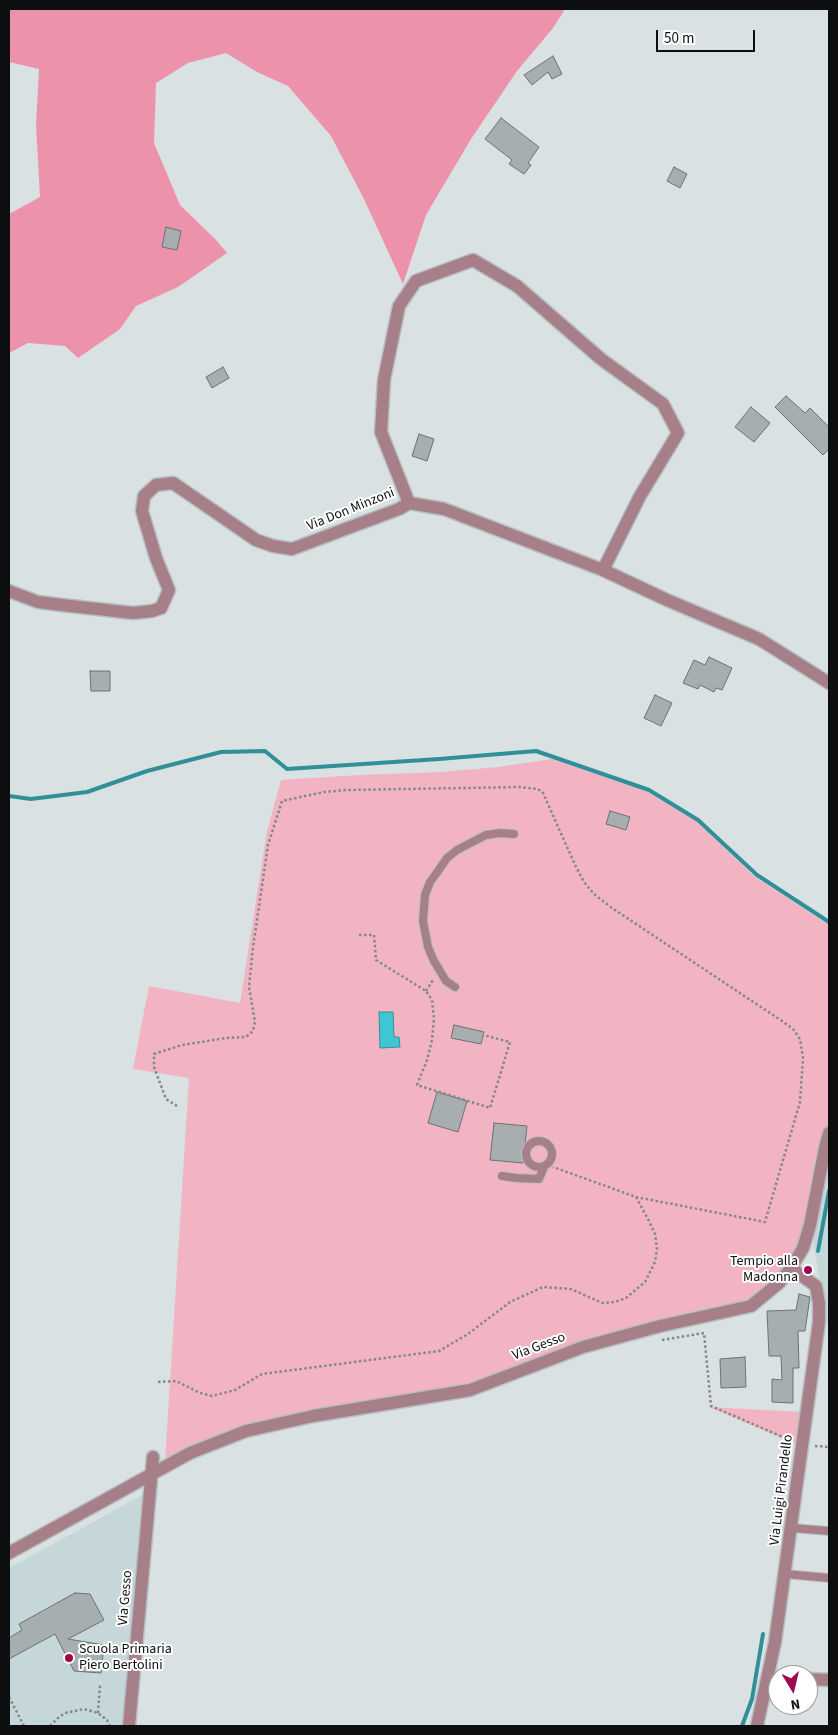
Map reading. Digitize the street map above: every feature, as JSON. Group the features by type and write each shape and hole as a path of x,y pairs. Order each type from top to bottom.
{"street":[{"path":"409,503 381,432 384,380 399,306 416,281 473,260 517,286 601,359 663,404 678,433 640,496 603,570"},
{"name":"Via Don Minzoni","path":"9,591 38,602 133,613 161,608 169,590 156,558 142,512 144,496 156,485 173,484 256,540 273,546 292,549 399,509 409,503 444,509 603,570 667,600 759,638 829,683"},
{"name":"Via Gesso","path":"9,1553 190,1453 246,1431 314,1416 470,1390 583,1346 660,1326 751,1306 779,1283 803,1248 810,1225 824,1148 829,1133"},
{"name":"Via Luigi Pirandello","path":"774,1665 775,1642 824,1322 816,1286 791,1268"},
{"name":"Via Gesso","path":"129,1726 153,1457"},
{"name":"Via Luigi Pirandello","path":"757,1726 768,1694"}],"lane":[{"path":"455,987 446,981 428,947 423,921 425,895 447,858 457,850 486,835 514,834"},
{"path":"502,1176 538,1179 546,1166"},
{"path":"792,1528 829,1531"},
{"path":"785,1574 829,1578"}],"path":[{"path":"177,1106 166,1099 154,1067 154,1054 182,1045 246,1037 253,1031 255,1022 249,987 254,947 268,845 282,801 324,792 347,790 519,787 538,790 543,794 584,882 594,894 793,1029 800,1040 803,1058 800,1102 765,1222 636,1197 546,1166"},
{"path":"359,935 374,935 376,960 426,991 432,1000 434,1018 432,1040 427,1060 417,1085 490,1108 510,1042 483,1036"},
{"path":"158,1382 176,1381 200,1394 212,1396 235,1390 262,1374 439,1351 468,1334 510,1302 543,1287 571,1289 602,1303 615,1302 626,1298 645,1282 655,1262 658,1249 655,1234 636,1197"},
{"path":"701,1333 704,1332 711,1406 792,1440"},
{"path":"811,1446 829,1446"},
{"path":"98,1713 100,1685"},
{"path":"9,1697 24,1726"},
{"path":"50,1726 65,1713 84,1709 98,1713 107,1720 110,1726"}],"shaded area":[{"path":"9,9 565,9 553,28 517,71 471,139 426,215 403,284 363,197 331,136 288,86 257,72 226,53 188,63 156,83 154,143 180,205 227,253 178,287 136,306 120,329 78,358 65,346 28,343 9,353 9,214 40,197 36,125 39,69 9,62"},
{"path":"552,759 648,792 696,821 755,877 829,925 829,1136 823,1156 813,1239 784,1279 740,1306 612,1340 446,1398 284,1422 205,1440 165,1462 189,1078 133,1069 149,986 240,1003 267,831 281,780 441,772 498,767"},
{"path":"829,1136 829,1325 827,1325 813,1239 823,1156"},
{"path":"709,1407 801,1412 798,1445"},
{"name":"Scuola Primaria Piero Bertolini","path":"148,1492 122,1726 9,1726 9,1568"}],"water":[{"path":"379,1012 393,1012 394,1037 399,1037 400,1047 380,1048"}],"building":[{"path":"553,56 562,74 552,79 548,72 532,85 524,75"},
{"path":"501,118 539,147 528,163 531,165 524,174 509,164 512,160 485,139"},
{"path":"674,167 687,174 680,188 667,181"},
{"path":"166,227 181,231 177,250 162,247"},
{"path":"223,367 229,378 212,388 206,377"},
{"path":"786,396 805,413 810,408 829,427 829,449 823,455 775,407"},
{"path":"751,407 770,423 754,442 735,427"},
{"path":"419,434 434,439 427,461 412,456"},
{"path":"709,657 732,668 722,690 716,688 714,692 700,685 698,689 683,683 694,660 705,665"},
{"path":"90,671 110,671 110,691 91,691"},
{"path":"655,695 672,703 661,726 644,718"},
{"path":"610,811 630,817 626,830 606,824"},
{"path":"454,1025 484,1032 481,1044 451,1038"},
{"path":"437,1092 467,1101 458,1132 428,1123"},
{"path":"494,1123 527,1126 523,1163 490,1160"},
{"path":"799,1294 810,1297 805,1331 798,1331 799,1368 793,1368 793,1403 772,1402 772,1379 782,1380 781,1356 769,1356 767,1311 796,1310"},
{"path":"745,1357 746,1387 721,1388 720,1359"},
{"name":"Scuola Primaria Piero Bertolini","path":"75,1593 90,1594 104,1620 68,1639 104,1645 101,1673 74,1671 55,1634 9,1659 9,1638 22,1630 19,1624"}],"waterway":[{"path":"9,796 31,799 87,792 147,771 221,752 265,751 287,769 536,751 649,790 698,820 757,875 829,922"},
{"path":"818,1251 829,1191"},
{"path":"742,1726 752,1699 763,1634"}],"place":[{"name":"Tempio alla Madonna","path":"808,1270"},
{"name":"Scuola Primaria Piero Bertolini","path":"69,1658"}]}
